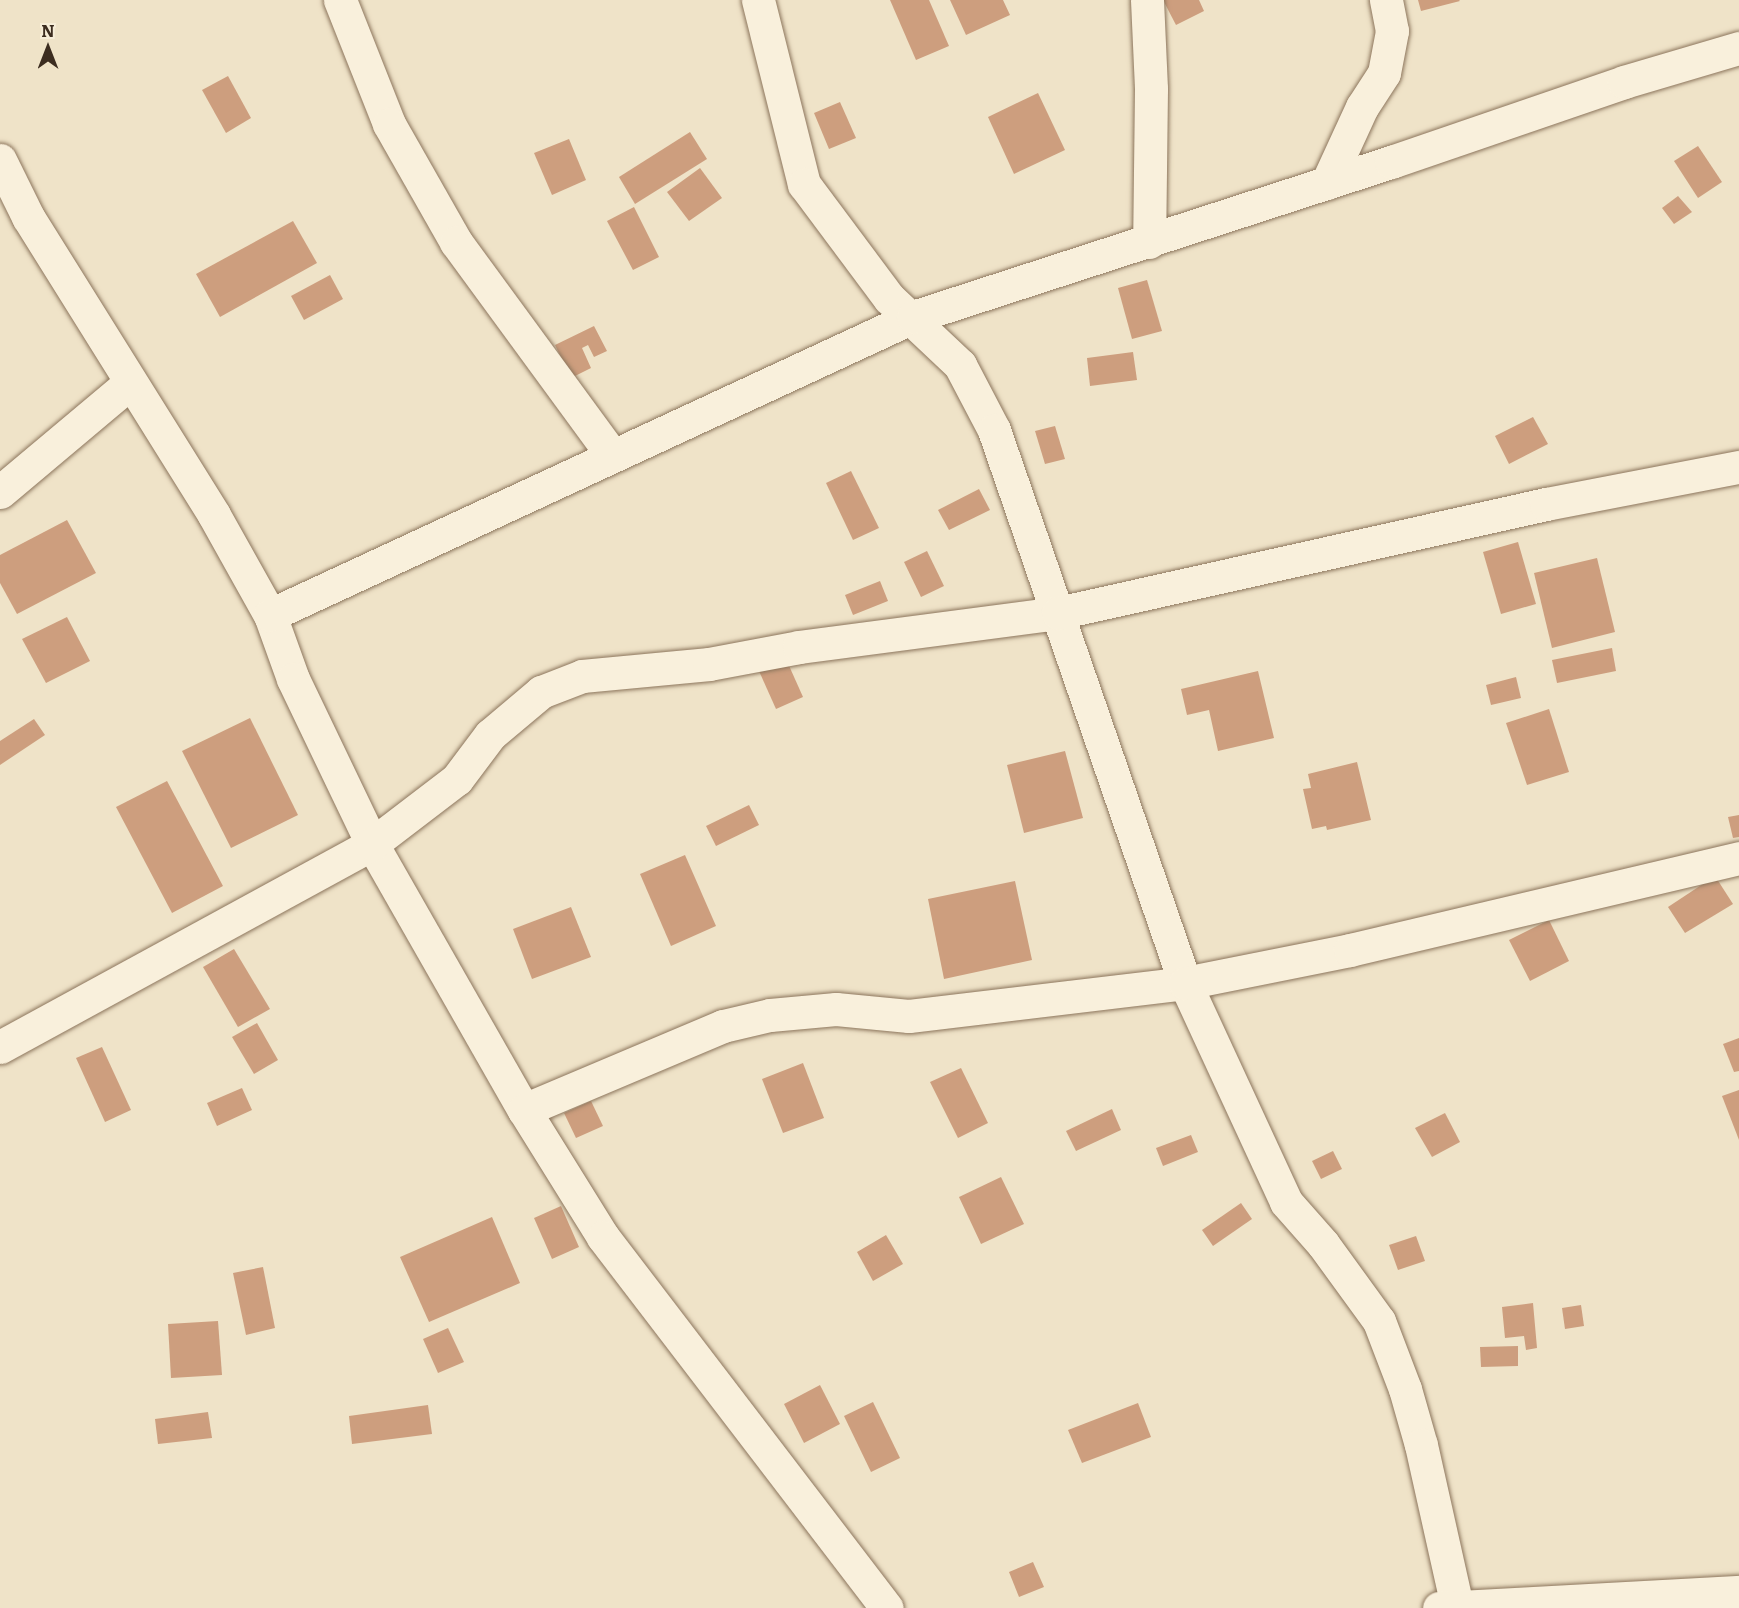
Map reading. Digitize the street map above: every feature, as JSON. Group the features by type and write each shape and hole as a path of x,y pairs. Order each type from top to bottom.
{"street":[{"path":"340,0 389,124 456,242 612,455"},
{"path":"758,0 770,36 804,184 889,298 913,317 960,365 976,389 1058,613 1185,983 1286,1202 1323,1244 1379,1321 1405,1389 1421,1445 1448,1607 1739,1592"},
{"path":"1147,0 1151,90 1149,242"},
{"path":"1327,183 1362,107 1384,73 1392,31 1386,0"},
{"path":"270,615 913,317 1149,242 1624,82 1739,48"},
{"path":"0,160 28,217 214,515 270,615 293,679 372,844 524,1110 603,1237 887,1608"},
{"path":"0,492 130,382"},
{"path":"0,1047 372,844 457,779 490,735 541,692 582,676 709,664 799,647 1058,613 1546,504 1739,467"},
{"path":"524,1110 723,1026 770,1015 836,1009 909,1016 1185,983 1350,950 1739,858"}],"building":[{"path":"890,0 929,0 949,46 916,60"},
{"path":"950,0 1003,0 1010,15 966,35"},
{"path":"1163,0 1199,0 1204,11 1176,25"},
{"path":"1418,0 1459,0 1460,1 1421,11"},
{"path":"228,76 251,118 226,133 202,90"},
{"path":"1038,93 1065,150 1014,174 988,117"},
{"path":"840,102 856,138 829,149 814,113"},
{"path":"690,132 707,159 635,204 619,177"},
{"path":"569,139 586,180 552,195 534,153"},
{"path":"1698,146 1722,182 1698,198 1674,161"},
{"path":"700,168 722,198 689,221 667,192"},
{"path":"1678,196 1692,212 1674,224 1662,208"},
{"path":"634,207 659,257 633,270 607,221"},
{"path":"293,221 317,263 220,317 196,274"},
{"path":"330,275 343,299 304,320 291,296"},
{"path":"1147,280 1162,331 1132,339 1118,288"},
{"path":"594,326 607,351 594,357 588,345 582,348 591,368 571,378 555,345"},
{"path":"1133,352 1137,380 1090,386 1087,358"},
{"path":"1533,417 1548,444 1509,464 1495,436"},
{"path":"1055,426 1065,459 1045,464 1035,431"},
{"path":"851,471 879,528 853,540 826,483"},
{"path":"979,489 990,510 949,530 938,510"},
{"path":"67,520 96,573 17,614 0,583 0,555"},
{"path":"1518,542 1536,604 1501,614 1483,552"},
{"path":"927,551 944,586 921,597 904,562"},
{"path":"1597,558 1615,632 1552,648 1534,573"},
{"path":"880,581 888,601 853,615 845,595"},
{"path":"67,617 90,661 46,683 22,639"},
{"path":"1612,648 1616,671 1557,683 1552,660"},
{"path":"782,650 803,697 776,709 755,662"},
{"path":"1258,671 1274,738 1218,751 1209,710 1187,715 1181,689"},
{"path":"1516,677 1521,698 1491,705 1486,685"},
{"path":"1549,709 1569,772 1527,785 1506,723"},
{"path":"250,718 298,815 231,848 182,751"},
{"path":"34,719 45,735 0,765 0,741"},
{"path":"1065,751 1083,818 1024,833 1007,765"},
{"path":"1357,762 1371,820 1327,830 1326,826 1312,829 1303,789 1311,788 1308,774"},
{"path":"167,781 223,886 172,913 116,807"},
{"path":"749,805 759,825 716,846 706,826"},
{"path":"1739,815 1739,837 1733,838 1728,817"},
{"path":"685,855 716,926 671,946 640,874"},
{"path":"1715,876 1733,904 1685,933 1668,907"},
{"path":"1015,881 1032,960 944,979 928,899"},
{"path":"571,907 591,957 532,979 513,929"},
{"path":"1549,920 1569,961 1530,981 1509,940"},
{"path":"234,949 270,1009 238,1027 203,967"},
{"path":"257,1023 278,1060 254,1074 232,1037"},
{"path":"1739,1038 1739,1071 1734,1072 1723,1044"},
{"path":"102,1047 131,1110 105,1122 76,1058"},
{"path":"803,1063 824,1118 783,1133 762,1079"},
{"path":"961,1068 988,1123 958,1138 930,1082"},
{"path":"242,1088 252,1110 217,1126 207,1103"},
{"path":"1739,1090 1739,1140 1722,1096"},
{"path":"591,1101 603,1126 576,1138 564,1113"},
{"path":"1112,1109 1121,1130 1076,1151 1066,1131"},
{"path":"1445,1113 1460,1142 1432,1157 1415,1128"},
{"path":"1191,1135 1198,1152 1163,1166 1156,1148"},
{"path":"1333,1151 1342,1169 1321,1179 1312,1161"},
{"path":"1001,1177 1024,1224 981,1244 959,1197"},
{"path":"1241,1203 1252,1219 1213,1246 1202,1230"},
{"path":"561,1206 579,1247 552,1259 534,1218"},
{"path":"492,1217 520,1283 429,1322 400,1257"},
{"path":"886,1235 903,1264 873,1281 857,1252"},
{"path":"1416,1236 1425,1261 1398,1270 1389,1245"},
{"path":"263,1267 275,1328 246,1335 233,1273"},
{"path":"1533,1303 1537,1348 1526,1350 1524,1336 1505,1338 1502,1307"},
{"path":"1581,1305 1584,1326 1565,1329 1562,1308"},
{"path":"218,1321 222,1375 171,1378 168,1324"},
{"path":"448,1328 464,1362 438,1373 423,1339"},
{"path":"1518,1346 1518,1366 1481,1367 1480,1347"},
{"path":"820,1385 840,1424 804,1443 784,1404"},
{"path":"873,1402 900,1458 871,1472 844,1416"},
{"path":"1138,1403 1151,1437 1082,1463 1068,1430"},
{"path":"428,1405 432,1434 352,1444 349,1416"},
{"path":"208,1412 212,1438 158,1444 155,1419"},
{"path":"1033,1562 1044,1587 1019,1597 1009,1572"}]}
